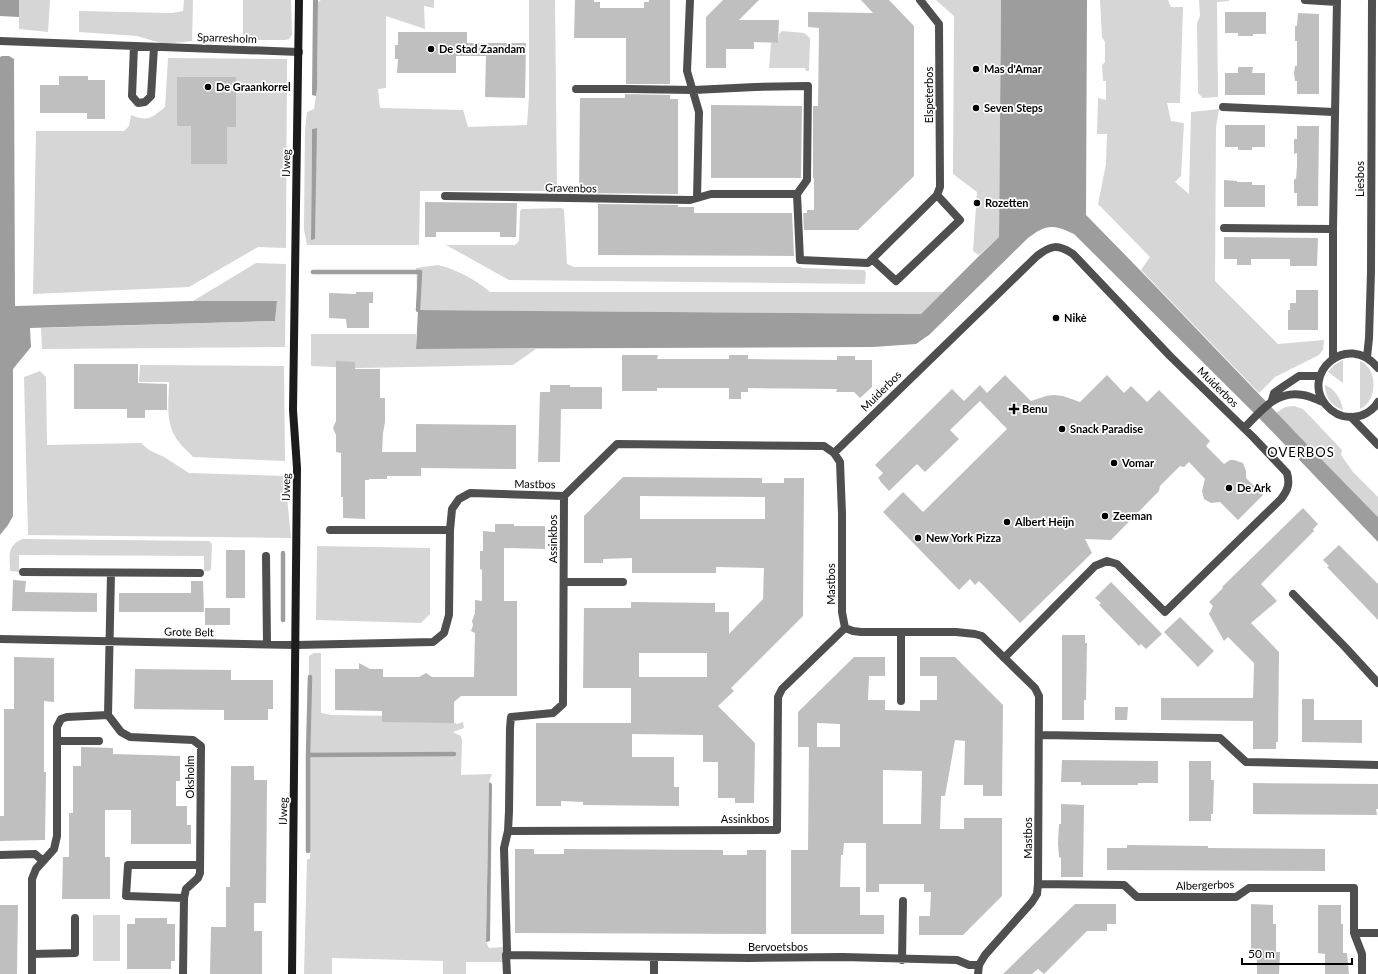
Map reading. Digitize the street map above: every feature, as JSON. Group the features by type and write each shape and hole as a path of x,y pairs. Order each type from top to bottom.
{"street":[{"name":"IJweg","path":"292,974 297,468 293,410 300,0"},
{"path":"690,0 688,70 699,112 696,198"},
{"name":"Elspeterbos","path":"920,0 939,24 940,187 937,195"},
{"path":"1305,0 1337,1 1334,112 1333,358"},
{"name":"Liesbos","path":"1367,357 1371,272 1372,0"},
{"name":"Sparresholm","path":"0,41 299,52"},
{"path":"134,46 132,96 138,103 145,102 151,96 154,47"},
{"path":"576,89 694,90 808,86 807,180 797,194 800,260 870,261 896,281 960,220 937,195 870,261"},
{"path":"1223,107 1334,112"},
{"name":"Gravenbos","path":"445,196 690,200 711,194 797,194"},
{"path":"1224,228 1333,229"},
{"name":"Muiderbos","path":"834,453 1036,256 1053,247 1063,248 1073,254 1170,356 1244,428 1287,473 1289,480 1286,492 1276,504 1165,612 1117,564 1107,561 1095,566 1004,658"},
{"path":"1378,368 1367,357 1351,353 1342,354 1333,358 1328,363 1320,376 1319,385 1323,402 1340,416 1360,416 1369,412 1378,402"},
{"path":"1272,400 1274,393 1299,376 1320,376"},
{"path":"1244,428 1272,400 1290,394 1304,395 1323,402"},
{"path":"1351,417 1378,445"},
{"name":"Mastbos","path":"296,645 433,642 444,633 449,615 450,530 452,509 459,499 470,494 564,496 617,444 824,446 834,453 840,462 842,514 842,612 845,628 852,631 861,632 956,632 982,636 1035,688 1039,696 1037,894 1032,902 978,965"},
{"name":"Assinkbos","path":"507,951 504,848 510,811 511,717 553,713 563,704 564,496"},
{"path":"330,530 450,530"},
{"path":"266,556 267,644"},
{"path":"23,572 200,573"},
{"path":"32,974 32,879 36,869 54,849 57,836 57,727 61,719 67,717 108,715 111,573"},
{"path":"564,582 623,582"},
{"path":"1293,594 1378,683"},
{"name":"Assinkbos","path":"508,830 777,830 778,697 782,689 845,628"},
{"path":"901,632 901,701"},
{"name":"Grote Belt","path":"0,639 296,645"},
{"name":"Oksholm","path":"108,715 121,732 130,737 193,740 201,746 200,872 198,878 186,888 184,898 183,974"},
{"path":"1039,735 1220,738 1246,762 1378,765"},
{"path":"57,741 99,741"},
{"path":"0,855 35,854 43,861"},
{"path":"184,898 126,896 128,865 200,865"},
{"name":"Albergerbos","path":"1038,884 1124,885 1137,897 1236,897 1249,888 1354,888 1354,933 1362,954 1362,974"},
{"path":"902,960 903,901"},
{"path":"32,954 75,952 75,918"},
{"path":"1354,933 1378,933"},
{"name":"Bervoetsbos","path":"506,974 506,955 843,957 902,960 957,960 969,965 978,965"},
{"path":"654,957 654,974"},
{"path":"978,965 978,974"}],"shaded area":[{"path":"0,0 19,0 19,17 0,16"},
{"path":"19,0 50,0 48,32 19,29"},
{"path":"184,0 193,0 192,41 164,44 137,36 79,32 79,11 172,13 183,11"},
{"path":"243,0 291,0 292,35 289,39 243,40"},
{"path":"313,0 318,0 316,96 312,95"},
{"path":"321,0 434,0 434,8 424,6 425,29 386,16 386,88 378,89 380,108 463,110 468,127 527,125 529,97 529,0 555,0 557,191 420,191 419,245 307,245 304,230 305,130 307,112 314,109 317,89 318,2","holes":["316,128 315,239 311,239 312,129"]},
{"path":"936,0 1001,0 999,237 979,255 973,251 977,192 953,174 954,16"},
{"path":"1001,0 1087,0 1086,215 1378,517 1378,542 1262,421 1074,234 1060,228 1050,227 1034,233 929,335 916,344 873,347 416,349 418,310 921,314 999,237"},
{"path":"1100,0 1168,0 1171,7 1183,7 1180,103 1167,103 1171,121 1184,123 1181,176 1175,182 1189,194 1191,112 1219,109 1216,127 1215,281 1278,344 1324,340 1323,350 1319,355 1275,377 1259,393 1141,270 1150,257 1098,204 1106,164 1107,134 1097,134 1098,98 1106,100 1106,81 1103,81 1102,65 1105,62 1105,42 1102,37"},
{"path":"1199,0 1229,0 1217,2 1218,97 1203,98 1198,93 1197,23 1200,16"},
{"path":"782,31 804,33 810,38 809,71 806,71 805,68 769,68 771,43 778,43 779,34"},
{"path":"9,56 14,59 15,306 193,301 277,301 275,321 30,328 31,347 13,369 13,516 0,535 0,57"},
{"path":"168,58 287,59 286,248 258,247 189,287 33,294 36,131 124,131 129,126 131,115 142,118 150,118 165,107"},
{"path":"317,128 315,239 311,240 312,129"},
{"path":"562,208 564,210 567,264 574,267 800,267 864,270 866,272 865,284 509,280 446,245 515,245 519,241 520,211 522,209"},
{"path":"256,263 286,264 285,347 42,349 41,328 275,321 277,301 193,301"},
{"path":"438,265 452,269 466,276 490,292 943,292 921,314 418,310 416,268"},
{"path":"311,334 416,334 416,349 536,349 513,365 358,368 311,366"},
{"path":"1343,360 1343,383 1328,372 1334,365"},
{"path":"1360,361 1370,370 1374,385 1370,399 1366,405 1360,409"},
{"path":"140,365 284,366 285,461 193,457 178,441 170,425 168,411 169,382 139,382"},
{"path":"40,371 46,377 47,445 141,443 149,450 164,457 189,473 285,476 291,538 28,535 24,377"},
{"path":"1325,385 1332,389 1337,395 1343,410 1332,403 1326,393"},
{"path":"1294,406 1303,409 1342,450 1341,455 1353,472 1378,497 1378,517 1276,413 1285,407"},
{"path":"22,539 209,541 212,544 211,569 209,571 204,571 204,556 19,555 19,572 10,571 11,549 13,545"},
{"path":"317,546 430,548 430,614 421,623 316,620"},
{"path":"314,653 321,653 321,713 332,715 449,717 451,721 457,724 463,722 464,728 453,732 461,736 462,741 461,775 492,774 489,782 486,942 489,948 503,947 503,962 466,962 466,974 443,974 443,961 332,958 332,974 304,974 307,859 310,859 308,773 309,656"},
{"path":"489,782 492,784 490,941 486,942"},
{"path":"93,915 120,915 120,961 93,961"}],"building":[{"path":"575,0 594,0 594,2 600,2 600,8 644,8 644,2 649,2 649,0 670,0 670,84 626,84 626,38 574,38"},
{"path":"723,0 759,0 739,20 779,20 778,43 754,42 754,49 726,49 726,68 706,68 706,17"},
{"path":"861,0 889,0 914,26 914,176 858,230 804,230 803,213 807,213 807,210 814,210 813,106 818,106 819,28 808,27 808,12 873,13"},
{"path":"1225,12 1266,12 1266,34 1238,36 1238,33 1225,33"},
{"path":"1298,13 1319,14 1319,94 1297,94 1297,81 1295,81 1294,73 1295,66 1297,66 1297,41 1295,41 1295,26 1297,26"},
{"path":"398,32 467,32 467,43 526,43 525,98 485,97 486,56 456,56 456,73 397,73 398,59 395,59 395,45 398,45"},
{"path":"1238,67 1253,67 1252,73 1265,73 1265,95 1225,95 1225,73 1238,73"},
{"path":"59,76 88,76 88,80 105,80 105,119 87,119 87,113 40,113 40,85 59,85"},
{"path":"177,77 236,77 236,127 227,127 227,164 191,164 191,126 177,126"},
{"path":"625,94 670,95 670,99 678,99 678,194 579,193 580,98 625,98"},
{"path":"711,105 802,106 801,178 711,178"},
{"path":"1225,125 1265,125 1265,147 1252,147 1252,150 1238,150 1238,147 1225,147"},
{"path":"1297,126 1319,126 1318,206 1297,206 1297,193 1294,193 1297,153 1294,154 1294,139 1297,139"},
{"path":"1224,180 1252,182 1252,185 1265,185 1265,207 1224,207"},
{"path":"425,202 517,203 516,237 500,237 500,232 436,232 436,237 425,237"},
{"path":"598,204 678,205 678,207 694,207 694,213 792,213 794,256 598,255"},
{"path":"1224,237 1318,238 1317,266 1290,266 1290,259 1251,259 1251,265 1237,265 1237,259 1224,259"},
{"path":"1296,290 1318,290 1318,330 1288,330 1288,310 1290,310 1290,303 1296,303"},
{"path":"356,292 373,292 373,303 369,303 369,328 347,328 346,319 329,318 329,293 356,294"},
{"path":"622,355 658,355 657,359 729,359 729,355 748,355 748,359 837,360 837,356 855,356 855,360 872,360 872,387 860,398 854,392 836,392 837,389 748,388 748,392 741,392 741,399 729,399 729,388 657,388 657,391 622,391"},
{"path":"336,361 355,362 355,369 380,369 380,398 385,398 385,422 382,452 416,452 416,424 516,425 516,469 421,468 421,476 387,476 387,479 365,480 365,519 343,518 343,497 341,497 341,453 336,452 336,435 333,428 336,421"},
{"path":"74,364 138,364 138,383 167,384 167,410 145,410 145,418 127,418 127,409 74,409"},
{"path":"1005,375 1031,401 1054,395 1063,396 1080,402 1107,375 1124,393 1131,386 1147,402 1159,390 1210,441 1206,446 1224,464 1230,460 1243,463 1246,471 1246,478 1263,495 1238,520 1220,502 1211,503 1204,499 1202,491 1205,479 1189,462 1184,467 1180,466 1160,486 1159,491 1111,540 1085,539 1092,553 1020,623 979,581 975,585 970,579 959,590 883,512 903,492 923,512 1007,429 980,401 950,430 959,439 925,472 917,464 889,491 878,478 883,473 875,465 952,389 964,401 980,385 987,393"},
{"path":"550,385 570,385 570,387 602,387 602,409 561,409 560,462 538,462 540,392 550,392"},
{"path":"623,477 762,478 762,483 784,483 784,478 804,478 803,616 731,688 734,691 718,706 755,743 754,803 735,803 735,798 718,798 718,762 703,762 703,735 632,734 632,757 674,757 674,787 679,787 679,806 583,805 583,802 561,801 561,806 536,806 536,723 631,723 631,688 583,688 584,608 631,608 631,602 715,603 715,612 729,612 729,634 763,599 764,568 716,567 716,573 632,573 632,558 603,559 603,563 584,563 584,516","holes":["640,496 765,497 765,519 640,519","639,653 707,653 707,677 639,677"]},
{"path":"1303,508 1318,524 1313,529 1314,531 1261,584 1277,601 1251,623 1279,652 1278,742 1276,742 1276,749 1253,749 1253,721 1161,720 1161,698 1253,698 1254,663 1228,637 1224,641 1209,614 1213,606 1209,602 1223,588 1222,587"},
{"path":"495,524 514,524 514,526 545,526 545,549 504,548 504,601 517,601 517,696 461,696 454,702 454,723 382,722 382,711 335,710 335,669 359,669 359,663 370,669 383,669 383,677 419,677 426,673 432,677 474,677 475,633 471,631 475,613 475,600 482,601 482,570 480,569 480,551 483,551 483,531 495,532"},
{"path":"1339,545 1378,584 1378,620 1327,567 1329,566 1323,560"},
{"path":"226,550 245,550 245,598 226,598"},
{"path":"13,580 26,581 25,592 97,593 97,612 12,611"},
{"path":"191,581 203,581 204,612 119,612 119,593 191,593"},
{"path":"1111,582 1162,634 1146,649 1141,644 1139,646 1099,605 1101,603 1095,598"},
{"path":"205,608 230,608 230,625 205,625"},
{"path":"1180,617 1214,651 1198,667 1164,632"},
{"path":"1062,635 1085,635 1085,643 1087,643 1086,700 1084,700 1084,720 1062,720"},
{"path":"14,657 54,658 54,702 44,701 44,772 46,772 45,840 0,841 0,816 4,816 4,709 14,709"},
{"path":"854,657 885,657 885,676 869,676 868,700 885,700 885,710 920,711 920,700 937,700 937,676 920,676 920,657 955,657 1003,705 1002,796 983,796 983,785 964,785 965,741 955,740 945,796 941,796 940,829 964,829 964,818 1002,818 1002,896 963,935 919,935 919,916 930,916 931,892 924,892 924,884 879,884 879,892 866,892 866,843 844,843 843,855 841,855 840,887 860,887 860,915 884,915 884,934 791,934 791,850 808,850 809,747 798,747 798,712","holes":["817,723 840,724 840,747 817,747","883,770 922,771 921,824 883,824"]},
{"path":"135,669 231,670 231,680 273,680 273,709 268,709 268,720 224,720 224,710 134,709"},
{"path":"1302,699 1314,699 1314,720 1362,720 1362,743 1302,742"},
{"path":"1115,707 1128,707 1127,720 1115,720"},
{"path":"81,747 113,748 113,754 180,756 180,781 176,781 176,806 187,806 187,825 191,825 191,844 131,844 131,810 105,810 105,857 110,857 110,899 62,899 63,857 69,857 69,813 73,813 73,766 81,766"},
{"path":"1062,760 1158,761 1158,783 1138,783 1138,785 1081,785 1081,782 1061,782"},
{"path":"1189,761 1211,761 1211,780 1214,780 1213,814 1211,814 1211,821 1189,821"},
{"path":"231,766 254,766 254,780 267,780 266,903 254,903 254,931 262,931 262,974 210,974 211,927 226,927 226,887 230,887"},
{"path":"1253,783 1378,784 1377,815 1253,814"},
{"path":"1061,804 1084,805 1083,877 1061,877 1061,858 1059,857 1058,843 1059,824 1061,824"},
{"path":"1127,845 1208,846 1208,848 1325,849 1325,871 1107,870 1107,848 1127,848"},
{"path":"515,849 534,849 534,854 564,854 564,849 723,850 723,855 747,855 747,850 766,850 766,934 515,933"},
{"path":"1075,904 1116,904 1116,924 1107,924 1107,931 1087,931 1044,974 1038,969 1032,974 1003,974"},
{"path":"1251,904 1273,905 1273,924 1276,924 1276,952 1280,952 1279,974 1257,974 1257,953 1251,953"},
{"path":"0,905 18,905 17,974 0,974"},
{"path":"1318,905 1341,905 1341,924 1343,924 1343,953 1347,953 1349,974 1325,974 1325,954 1318,953"},
{"path":"135,918 167,918 167,924 175,924 175,961 171,961 171,969 127,969 127,924 135,924"}],"waterway":[{"path":"313,272 420,272 418,310"},
{"path":"283,553 283,620"},
{"path":"310,677 308,755 454,754"},
{"path":"308,755 308,851"}],"place":[{"name":"De Stad Zaandam","path":"431,49"},
{"name":"Mas d'Amar","path":"976,69"},
{"name":"De Graankorrel","path":"208,87"},
{"name":"Seven Steps","path":"976,108"},
{"name":"Rozetten","path":"977,203"},
{"name":"Nikè","path":"1056,318"},
{"name":"Benu","path":"1014,409"},
{"name":"Snack Paradise","path":"1062,429"},
{"name":"Vomar","path":"1114,463"},
{"name":"De Ark","path":"1229,488"},
{"name":"Zeeman","path":"1105,516"},
{"name":"Albert Heijn","path":"1007,522"},
{"name":"New York Pizza","path":"918,538"}],"district":[{"name":"OVERBOS","path":"1301,452"}]}
